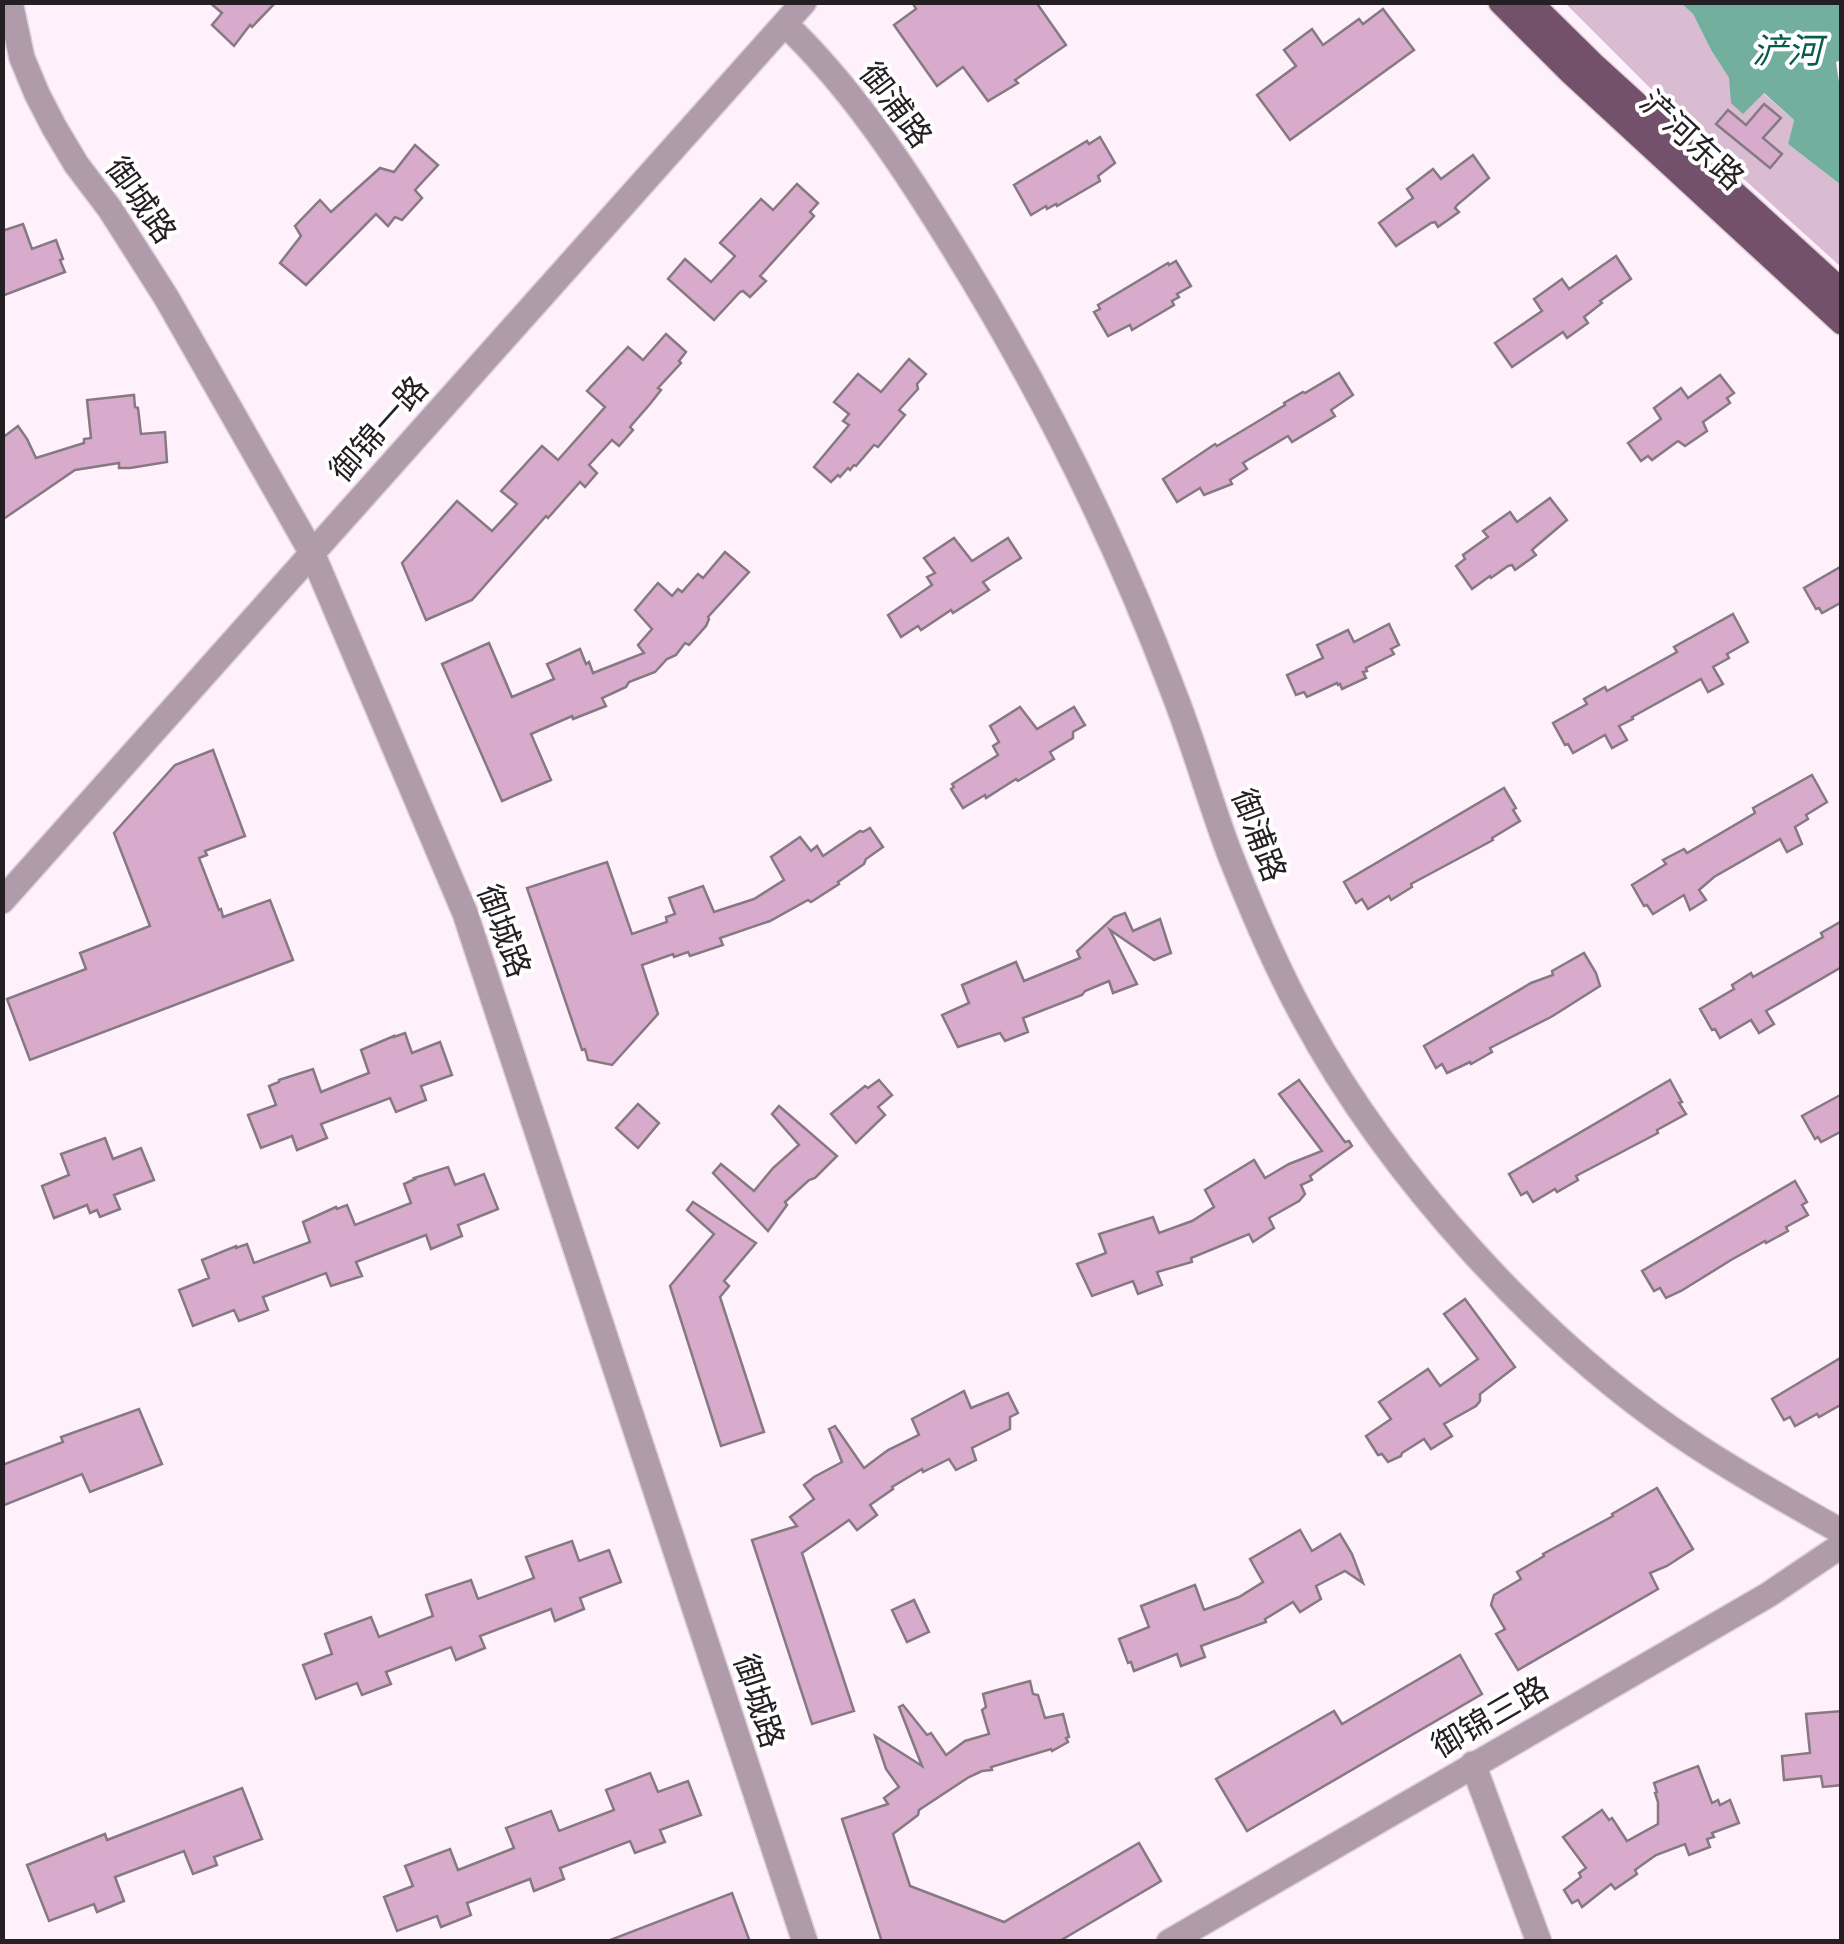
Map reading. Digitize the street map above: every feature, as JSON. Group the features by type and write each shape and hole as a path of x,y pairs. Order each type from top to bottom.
{"main road":[{"name":"浐河东路","path":"1501,2 1570,71 1842,322"},
{"name":"浐河东路","path":"1530,2 1592,64 1842,292"}],"street":[{"name":"御城路","path":"10,2 22,58 54,127 166,296 312,553 464,914 804,1942"},
{"name":"御锦一路","path":"2,901 804,2"},
{"name":"御浦路","path":"785,24 851,97 914,185 1019,358 1086,487 1132,589 1175,694 1228,849 1274,960 1330,1064 1364,1114 1451,1228 1572,1348 1693,1444 1842,1532"},
{"name":"御锦三路","path":"1169,1942 1768,1595 1842,1545"},
{"path":"1473,1764 1538,1942"}],"shaded area":[{"path":"1565,3 1681,3 1693,14 1729,78 1763,93 1794,120 1788,144 1841,185 1841,267 1715,153"}],"water":[{"name":"浐河","path":"1681,3 1841,3 1841,60 1836,62 1842,102 1841,185 1788,144 1794,120 1764,93 1743,114 1731,103 1729,78 1693,14"}],"building":[{"path":"209,2 276,2 234,46 212,25 222,13"},
{"path":"912,2 1036,2 1066,45 988,101 963,67 937,86 894,25 916,9"},
{"path":"1383,9 1414,50 1290,140 1257,95 1296,66 1284,50 1312,29 1323,45 1359,19 1363,24"},
{"path":"1764,104 1781,118 1763,138 1782,154 1770,168 1716,124 1728,110 1746,125"},
{"path":"1100,137 1115,163 1098,176 1100,181 1057,206 1046,206 1031,215 1014,185"},
{"path":"415,145 438,165 415,190 422,198 402,220 395,217 388,226 376,214 306,285 280,263 301,236 295,226 320,200 331,212 380,168 394,172"},
{"path":"1473,155 1489,178 1457,205 1459,212 1438,227 1431,223 1396,246 1379,223 1413,198 1407,189 1433,169 1441,179"},
{"path":"797,184 818,203 810,212 814,216 760,276 766,281 750,297 740,292 714,320 668,279 685,259 711,282 735,256 720,243 761,199 773,210"},
{"path":"23,224 32,249 56,240 65,272 2,296 2,231"},
{"path":"1616,256 1631,279 1584,317 1588,323 1567,338 1563,332 1512,367 1495,343 1542,311 1534,299 1562,279 1569,289"},
{"path":"1176,261 1191,286 1177,294 1174,305 1132,330 1130,325 1108,336 1094,312 1100,309 1098,305"},
{"path":"666,334 686,352 681,363 658,388 661,390 619,446 612,440 589,465 597,473 585,487 580,482 546,516 472,600 426,620 402,563 457,501 492,531 517,504 501,491 542,446 558,460 605,407 587,391 628,347 643,360"},
{"path":"909,359 926,374 899,410 905,415 878,447 874,445 856,466 831,482 814,467 849,425 843,421 849,414 834,402 858,374 881,392"},
{"path":"1339,373 1353,395 1331,410 1335,416 1292,442 1288,436 1243,463 1247,469 1230,480 1232,484 1204,495 1200,488 1177,502 1163,479 1215,444"},
{"path":"1720,375 1734,393 1727,398 1730,403 1703,422 1707,431 1685,446 1678,441 1652,460 1648,456 1641,461 1628,443 1661,419 1654,408 1681,388 1688,398"},
{"path":"134,395 141,434 165,432 167,462 130,468 119,468 119,463 75,470 2,520 2,438 18,426 36,458 84,443 84,439 91,438 87,400"},
{"path":"1550,498 1567,520 1532,550 1536,555 1515,570 1508,566 1472,589 1456,566 1465,559 1463,555 1488,537 1483,531 1510,512 1517,522"},
{"path":"954,538 972,561 1008,538 1021,558 983,582 989,590 953,613 951,610 921,630 918,626 901,637 888,615 932,585 927,577 935,573 924,558"},
{"path":"725,552 749,572 708,617 706,626 689,645 685,643 655,672 602,698 606,706 531,734 551,780 502,801 442,664 489,643 512,697 554,679 547,664 580,649 593,673 644,653 638,645 652,629 635,610 658,583 672,596 678,589 682,592 698,574 703,578"},
{"path":"1842,566 1842,602 1822,613 1804,588"},
{"path":"1733,614 1748,642 1713,667 1723,684 1708,692 1701,679 1632,717 1619,726 1627,740 1612,748 1605,735 1573,753 1565,745 1553,723 1587,704 1584,699 1605,687 1607,691 1677,652 1674,647"},
{"path":"1389,624 1399,645 1391,649 1394,654 1366,668 1366,678 1342,689 1337,683 1307,697 1304,692 1296,695 1287,675 1323,658 1317,645 1348,630 1354,642"},
{"path":"1020,707 1037,729 1074,707 1085,725 1050,752 1054,759 963,808 952,784 998,755 993,746 999,742 990,726"},
{"path":"213,750 245,836 205,851 207,855 199,858 223,917 270,900 293,960 30,1060 7,999 86,969 80,953 150,926 114,833 175,765"},
{"path":"1812,775 1827,802 1795,827 1802,844 1787,852 1780,839 1714,877 1699,890 1706,900 1690,910 1684,895 1653,914 1644,906 1632,885 1666,864 1663,860 1684,849 1687,853 1755,813 1753,808"},
{"path":"1504,788 1520,821 1411,884 1391,900 1389,896 1368,909 1362,899 1356,903 1344,882"},
{"path":"870,828 883,847 811,902 720,938 723,945 690,956 688,952 674,957 673,954 642,965 658,1014 612,1065 588,1060 527,888 607,862 632,934 667,922 666,917 675,914 669,898 703,886 714,912 754,899 784,880 771,857 800,837 811,851 817,846 823,856"},
{"path":"1125,913 1133,931 1160,919 1171,953 1154,960 1110,930 1137,984 1113,993 1109,981 1023,1018 1028,1032 1005,1041 1000,1033 958,1047 942,1015 969,1003 962,985 1016,962 1024,981 1080,958 1077,951 1114,917"},
{"path":"1842,921 1842,971 1840,968 1766,1011 1774,1024 1759,1033 1751,1020 1720,1038 1712,1030 1700,1009 1734,989 1732,985 1751,973 1753,977 1823,937 1821,933"},
{"path":"1584,953 1600,986 1490,1048 1492,1052 1471,1064 1447,1073 1442,1064 1436,1068 1424,1046 1531,983 1553,975 1552,971"},
{"path":"405,1033 412,1053 440,1042 452,1075 421,1086 426,1100 396,1112 390,1098 321,1124 327,1138 297,1150 292,1136 261,1148 248,1115 276,1105 269,1086 313,1069 321,1092 369,1073 361,1050"},
{"path":"879,1080 892,1095 878,1107 885,1115 856,1143 831,1114 865,1086 868,1088"},
{"path":"1299,1080 1352,1146 1301,1185 1305,1194 1299,1201 1269,1218 1274,1228 1253,1242 1249,1234 1191,1258 1192,1262 1157,1272 1162,1285 1138,1294 1133,1281 1092,1296 1077,1264 1106,1253 1099,1234 1153,1217 1159,1233 1192,1221 1214,1207 1205,1190 1254,1160 1265,1178 1322,1151 1279,1094"},
{"path":"1670,1080 1686,1114 1576,1176 1578,1180 1557,1192 1555,1189 1533,1202 1527,1192 1521,1195 1509,1174"},
{"path":"1842,1094 1842,1131 1821,1142 1818,1137 1815,1139 1802,1116"},
{"path":"638,1104 659,1123 638,1148 616,1128"},
{"path":"779,1106 837,1156 785,1202 787,1205 768,1231 713,1173 721,1164 754,1191 799,1145 772,1114"},
{"path":"105,1138 113,1159 141,1148 154,1180 114,1195 120,1209 100,1217 97,1210 90,1213 87,1205 54,1218 42,1186 69,1175 61,1154"},
{"path":"448,1167 455,1185 484,1174 498,1209 458,1225 462,1236 431,1249 426,1235 356,1262 362,1276 331,1286 326,1273 263,1297 268,1310 239,1321 234,1310 193,1326 179,1290 209,1278 202,1260 247,1244 254,1263 310,1242 303,1222 336,1207 347,1205 355,1225 411,1203 404,1184"},
{"path":"1795,1181 1807,1202 1802,1205 1808,1215 1786,1227 1788,1231 1666,1298 1660,1288 1654,1291 1642,1271"},
{"path":"693,1202 756,1243 724,1281 729,1286 720,1297 764,1432 721,1446 670,1286 714,1234 687,1210"},
{"path":"1465,1299 1515,1367 1480,1394 1476,1406 1444,1424 1452,1436 1431,1449 1424,1439 1388,1462 1382,1454 1378,1455 1366,1436 1391,1419 1379,1402 1428,1369 1440,1386 1478,1359 1444,1314"},
{"path":"1842,1357 1842,1404 1795,1426 1790,1417 1784,1420 1772,1399"},
{"path":"964,1391 971,1408 1008,1393 1018,1413 1010,1417 1010,1429 972,1448 976,1460 956,1470 949,1459 923,1472 922,1469 870,1505 877,1515 857,1530 849,1520 802,1553 854,1711 812,1724 752,1540 797,1526 790,1517 814,1499 804,1485 842,1462 829,1429 835,1426 864,1468 888,1450 919,1435 912,1419"},
{"path":"139,1409 162,1464 90,1492 82,1474 2,1506 2,1465 63,1442 61,1437"},
{"path":"1657,1488 1693,1549 1650,1573 1658,1589 1518,1670 1496,1634 1505,1629 1491,1605 1494,1595 1521,1579 1517,1572 1543,1554"},
{"path":"1300,1530 1312,1551 1340,1534 1363,1583 1345,1571 1316,1586 1321,1599 1300,1612 1293,1602 1265,1619 1266,1622 1201,1646 1205,1657 1181,1666 1177,1654 1134,1671 1119,1639 1149,1627 1141,1606 1195,1585 1204,1610 1239,1597 1263,1582 1250,1559"},
{"path":"572,1541 579,1561 609,1550 621,1582 580,1598 584,1609 555,1621 551,1609 480,1636 485,1648 456,1660 451,1647 386,1672 391,1684 362,1695 357,1683 316,1699 303,1665 332,1654 325,1634 371,1617 379,1637 433,1616 426,1595 471,1580 478,1599 534,1578 526,1557"},
{"path":"914,1600 929,1632 907,1642 892,1610"},
{"path":"1460,1655 1482,1694 1247,1831 1216,1779 1334,1711 1342,1724"},
{"path":"1030,1681 1045,1718 1063,1714 1068,1742 1052,1751 982,1771 919,1810 893,1834 910,1886 1004,1922 1139,1843 1161,1881 1058,1942 882,1942 842,1819 888,1804 884,1798 899,1787 886,1769 875,1736 922,1766 899,1707 903,1705 927,1735 931,1733 946,1755 965,1741 989,1734 982,1710 986,1707 983,1694"},
{"path":"1842,1711 1842,1785 1823,1787 1821,1776 1784,1780 1782,1756 1810,1753 1806,1714"},
{"path":"1698,1766 1712,1803 1718,1800 1720,1805 1730,1800 1739,1823 1712,1833 1714,1837 1707,1839 1710,1847 1689,1855 1685,1844 1656,1855 1615,1889 1611,1884 1582,1907 1578,1900 1572,1903 1564,1890 1586,1868 1563,1837 1602,1810 1627,1841 1658,1824 1654,1783"},
{"path":"650,1773 658,1792 688,1781 701,1815 660,1830 665,1842 635,1853 630,1841 560,1868 564,1879 534,1891 530,1879 467,1903 471,1915 441,1927 437,1916 397,1931 384,1897 413,1886 405,1866 450,1849 458,1870 514,1848 506,1828 551,1811 559,1831 614,1810 606,1790"},
{"path":"242,1788 262,1839 214,1857 217,1865 193,1874 184,1851 115,1877 124,1901 97,1912 94,1904 49,1921 27,1865 105,1834 107,1840"},
{"path":"732,1893 750,1942 610,1942 610,1940"}]}
